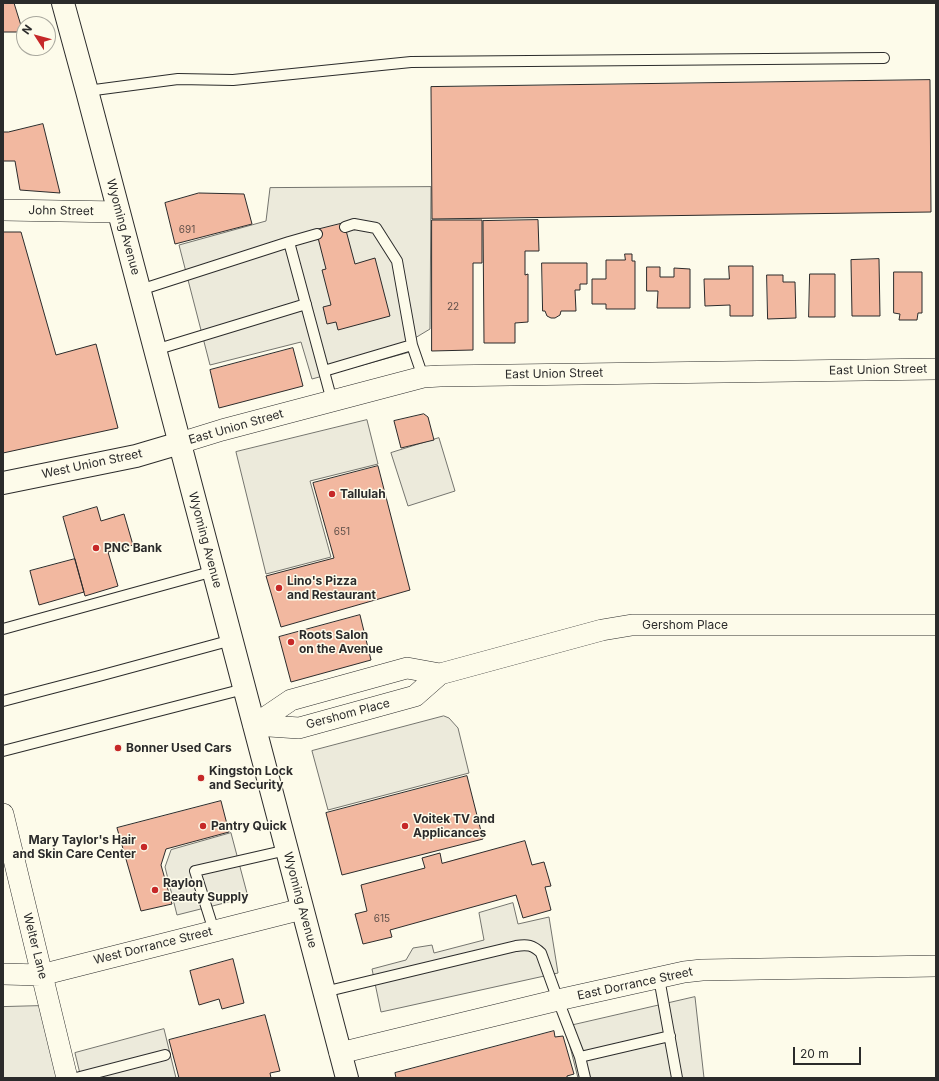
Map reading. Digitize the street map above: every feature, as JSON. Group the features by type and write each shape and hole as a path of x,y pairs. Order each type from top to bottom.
{"main road":[{"name":"Wyoming Avenue","path":"63,3 347,1078"},
{"name":"West Union Street","path":"3,483 136,456 180,443"}],"street":[{"name":"John Street","path":"3,210 119,212"},
{"name":"East Union Street","path":"180,443 423,377 936,369"},
{"name":"Gershom Place","path":"254,725 292,700 392,672 407,668 440,674 617,627 936,625"},
{"name":"Gershom Place","path":"254,725 299,728 415,696 440,674"},
{"name":"Welter Lane","path":"3,814 67,1078"},
{"name":"West Dorrance Street","path":"3,974 41,975 302,908"},
{"name":"East Dorrance Street","path":"340,1053 558,1000 684,972 702,970 936,966"}],"lane":[{"path":"87,91 178,79 233,80 411,62 884,58"},
{"path":"345,227 354,224 376,228 397,261 412,345 423,377"},
{"path":"140,290 317,234"},
{"path":"289,242 332,401"},
{"path":"155,350 306,304"},
{"path":"324,371 412,345"},
{"path":"3,629 214,571"},
{"path":"3,701 232,640"},
{"path":"3,751 244,689"},
{"path":"214,931 195,871 287,850"},
{"path":"324,992 528,944 536,948 541,953 580,1057 585,1078"},
{"path":"660,978 677,1078"},
{"path":"580,1057 670,1036"},
{"path":"76,1078 165,1055"}],"shaded area":[{"path":"431,187 430,329 415,338 417,350 312,379 301,342 210,365 179,245 266,221 270,188"},
{"path":"367,420 378,464 310,481 331,557 266,574 236,452"},
{"path":"439,438 455,491 408,506 391,453"},
{"path":"444,716 449,718 458,728 469,773 328,810 312,751"},
{"path":"231,833 248,897 177,915 165,867 171,850"},
{"path":"513,903 518,924 549,917 558,973 381,1012 372,969 406,960 413,948 432,945 434,953 484,940 479,913"},
{"path":"695,997 704,1078 578,1078 565,1027"},
{"path":"40,1006 58,1078 3,1078 3,1007"},
{"path":"164,1029 176,1078 81,1078 75,1053"}],"building":[{"path":"3,3 14,3 18,16 16,16 16,32 3,32"},
{"path":"930,80 931,212 432,219 431,87"},
{"path":"43,124 60,193 20,190 15,161 3,161 3,132"},
{"path":"199,193 244,194 252,224 175,244 165,203"},
{"path":"432,220 482,220 482,263 473,263 473,350 432,351"},
{"path":"538,220 539,251 525,251 525,275 528,274 528,322 515,323 515,343 484,343 483,221"},
{"path":"344,223 355,264 375,258 390,316 338,330 336,322 327,324 323,307 331,305 322,270 326,269 316,230"},
{"path":"3,232 21,232 56,355 96,344 118,428 3,453"},
{"path":"625,254 632,254 632,261 635,261 635,309 606,309 606,304 592,304 592,279 606,279 606,260 625,260"},
{"path":"879,259 880,316 852,316 851,260"},
{"path":"542,263 587,263 587,284 580,284 580,290 575,290 576,311 561,311 560,315 555,318 551,318 547,316 545,311 543,311"},
{"path":"729,266 753,266 753,316 730,316 730,305 705,306 704,279 729,279"},
{"path":"647,267 660,267 660,277 674,277 674,268 690,269 690,308 657,308 658,291 647,291"},
{"path":"894,272 922,272 922,313 918,313 917,320 899,320 900,314 894,313"},
{"path":"810,274 835,274 835,317 809,317"},
{"path":"767,275 783,275 783,282 795,282 796,318 768,319"},
{"path":"293,348 303,386 219,408 210,370"},
{"path":"424,414 428,417 434,440 401,448 394,421"},
{"path":"378,466 410,590 281,627 266,576 334,558 313,483"},
{"name":"PNC Bank","path":"97,507 101,521 124,514 133,545 108,552 118,586 85,596 63,517"},
{"path":"75,559 84,592 39,605 30,571"},
{"path":"360,615 371,660 291,682 279,637"},
{"name":"Voitek TV and Applicances","path":"467,776 483,839 342,875 326,813"},
{"path":"221,801 229,832 166,849 161,865 172,904 141,911 117,828"},
{"path":"525,841 532,865 544,862 551,886 545,887 551,910 523,918 516,895 390,930 392,937 363,944 355,914 367,911 361,885 425,868 422,858 440,853 442,863"},
{"path":"233,959 244,1003 222,1009 219,999 199,1005 190,971"},
{"path":"265,1015 280,1071 270,1073 271,1078 179,1078 169,1040"},
{"path":"554,1031 555,1037 563,1036 574,1074 567,1076 567,1078 396,1078 395,1073"}],"place":[{"name":"Tallulah","path":"332,494"},
{"name":"PNC Bank","path":"96,548"},
{"name":"Lino's Pizza and Restaurant","path":"279,588"},
{"name":"Roots Salon on the Avenue","path":"291,642"},
{"name":"Bonner Used Cars","path":"118,748"},
{"name":"Kingston Lock and Security","path":"201,778"},
{"name":"Pantry Quick","path":"203,826"},
{"name":"Voitek TV and Applicances","path":"405,826"},
{"name":"Mary Taylor's Hair and Skin Care Center","path":"144,847"},
{"name":"Raylon Beauty Supply","path":"155,890"}]}
